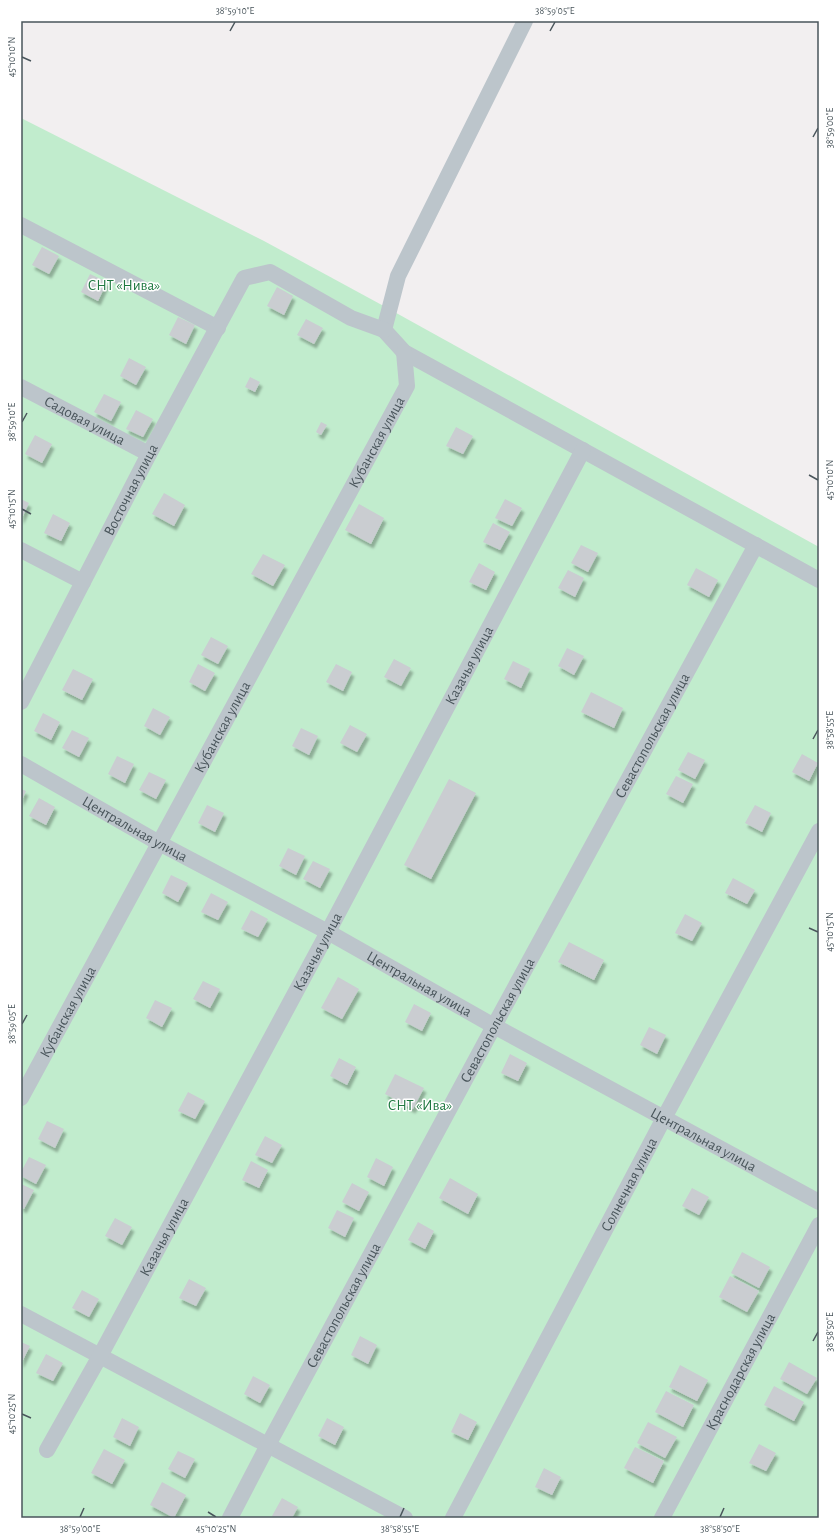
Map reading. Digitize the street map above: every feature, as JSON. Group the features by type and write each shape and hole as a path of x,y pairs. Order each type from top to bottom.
{"street":[{"path":"525,21 398,276 384,330 404,352 819,580"},
{"path":"21,225 218,328"},
{"name":"Восточная улица","path":"21,702 149,454 244,278 270,272 351,318 384,330"},
{"name":"Кубанская улица","path":"21,1098 406,386 404,352"},
{"name":"Садовая улица","path":"21,387 149,454"},
{"name":"Казачья улица","path":"47,1450 100,1356 328,932 583,450"},
{"name":"Севастопольская улица","path":"230,1518 494,1026 756,545"},
{"path":"21,550 83,582"},
{"name":"Центральная улица","path":"21,764 159,843 328,932 494,1026 819,1202"},
{"name":"Солнечная улица","path":"453,1518 664,1118 819,831"},
{"name":"Краснодарская улица","path":"662,1518 819,1225"},
{"path":"21,1314 405,1518"}],"green space":[{"name":"СНТ «Ива»","path":"21,118 264,241 819,547 819,1518 21,1518"}],"building":[{"path":"42,247 59,256 49,274 32,265"},
{"path":"90,274 107,282 98,301 81,292"},
{"path":"277,287 293,296 284,315 267,306"},
{"path":"178,317 195,325 186,344 169,335"},
{"path":"306,319 323,328 314,344 297,335"},
{"path":"129,358 146,367 136,385 120,376"},
{"path":"250,377 260,382 255,392 245,387"},
{"path":"104,394 121,402 111,421 94,412"},
{"path":"136,410 153,419 143,437 126,429"},
{"path":"321,422 327,425 321,435 316,432"},
{"path":"456,427 473,436 463,454 446,446"},
{"path":"35,435 52,444 42,463 25,454"},
{"path":"164,493 185,505 174,526 152,514"},
{"path":"21,499 29,503 21,520"},
{"path":"505,499 522,508 512,526 495,518"},
{"path":"359,504 384,518 371,544 345,530"},
{"path":"53,514 70,523 61,541 44,533"},
{"path":"493,523 510,532 500,550 483,542"},
{"path":"581,545 598,553 588,572 571,563"},
{"path":"263,554 285,565 273,586 251,574"},
{"path":"479,563 495,572 486,590 469,582"},
{"path":"696,568 718,580 709,597 687,585"},
{"path":"568,570 584,578 575,597 558,588"},
{"path":"211,637 228,646 218,664 201,655"},
{"path":"567,648 584,656 574,675 558,666"},
{"path":"394,659 411,668 401,686 384,677"},
{"path":"513,661 530,669 521,688 504,679"},
{"path":"198,664 215,673 205,691 189,682"},
{"path":"336,664 352,672 343,691 326,682"},
{"path":"73,669 93,679 82,700 62,690"},
{"path":"591,692 623,708 614,728 581,712"},
{"path":"153,708 170,717 160,735 144,726"},
{"path":"43,713 60,722 51,740 34,731"},
{"path":"350,725 367,734 357,752 340,743"},
{"path":"301,728 318,736 309,755 292,746"},
{"path":"72,730 89,738 79,757 62,748"},
{"path":"688,752 705,760 695,779 678,770"},
{"path":"802,754 818,763 809,781 792,772"},
{"path":"117,756 134,764 125,783 108,774"},
{"path":"149,772 166,780 156,799 139,790"},
{"path":"676,776 693,784 683,803 666,794"},
{"path":"449,779 476,793 431,879 404,865"},
{"path":"21,789 26,791 21,802"},
{"path":"39,798 55,807 46,825 29,816"},
{"path":"207,805 224,813 215,832 198,823"},
{"path":"755,805 771,813 762,832 745,823"},
{"path":"288,848 305,856 296,875 279,866"},
{"path":"313,861 330,869 320,888 303,879"},
{"path":"171,875 188,883 178,902 162,893"},
{"path":"733,878 755,890 747,904 725,893"},
{"path":"211,893 228,902 218,920 201,912"},
{"path":"251,910 268,919 258,937 241,929"},
{"path":"685,914 702,923 692,941 675,933"},
{"path":"569,942 604,960 594,980 558,962"},
{"path":"338,977 359,989 342,1019 321,1008"},
{"path":"203,981 220,989 210,1008 193,999"},
{"path":"155,1000 172,1008 162,1027 146,1018"},
{"path":"414,1004 431,1013 422,1031 405,1022"},
{"path":"649,1027 666,1035 657,1054 640,1045"},
{"path":"510,1054 527,1063 518,1081 501,1073"},
{"path":"339,1058 356,1067 347,1085 330,1076"},
{"path":"395,1074 424,1088 413,1109 385,1094"},
{"path":"188,1092 205,1101 195,1119 178,1111"},
{"path":"47,1121 64,1129 55,1148 38,1139"},
{"path":"265,1136 282,1145 272,1163 255,1155"},
{"path":"29,1157 46,1165 36,1184 21,1176 21,1172"},
{"path":"376,1158 393,1167 384,1186 367,1177"},
{"path":"251,1161 268,1170 259,1188 242,1180"},
{"path":"450,1178 478,1194 468,1214 439,1198"},
{"path":"352,1183 369,1192 359,1211 342,1202"},
{"path":"21,1184 34,1190 24,1209 21,1207"},
{"path":"692,1188 709,1197 699,1215 682,1206"},
{"path":"337,1210 354,1218 345,1237 328,1228"},
{"path":"115,1218 132,1227 122,1245 105,1236"},
{"path":"418,1222 434,1231 425,1249 408,1240"},
{"path":"742,1252 770,1267 759,1288 731,1273"},
{"path":"730,1276 759,1291 747,1312 719,1297"},
{"path":"189,1279 206,1288 196,1306 179,1298"},
{"path":"82,1290 99,1299 89,1317 72,1308"},
{"path":"360,1336 377,1345 368,1364 351,1355"},
{"path":"21,1342 30,1346 21,1364"},
{"path":"46,1354 63,1363 53,1381 36,1373"},
{"path":"789,1362 817,1378 807,1394 780,1379"},
{"path":"680,1365 708,1380 697,1401 669,1387"},
{"path":"253,1376 270,1385 260,1403 244,1394"},
{"path":"774,1386 804,1402 794,1421 764,1405"},
{"path":"666,1391 694,1405 683,1427 655,1412"},
{"path":"460,1413 477,1422 468,1440 451,1432"},
{"path":"122,1418 139,1427 130,1446 113,1437"},
{"path":"327,1418 344,1427 335,1445 318,1436"},
{"path":"648,1422 677,1437 665,1458 637,1443"},
{"path":"759,1444 776,1453 766,1471 749,1463"},
{"path":"635,1447 664,1461 653,1483 624,1468"},
{"path":"104,1449 125,1460 112,1484 91,1473"},
{"path":"178,1451 195,1459 185,1478 168,1469"},
{"path":"544,1468 561,1477 552,1495 535,1487"},
{"path":"162,1482 186,1495 174,1518 150,1505"},
{"path":"282,1498 298,1507 292,1518 275,1518 272,1516"}],"park label":[{"name":"СНТ «Нива»","path":"124,285"}]}
